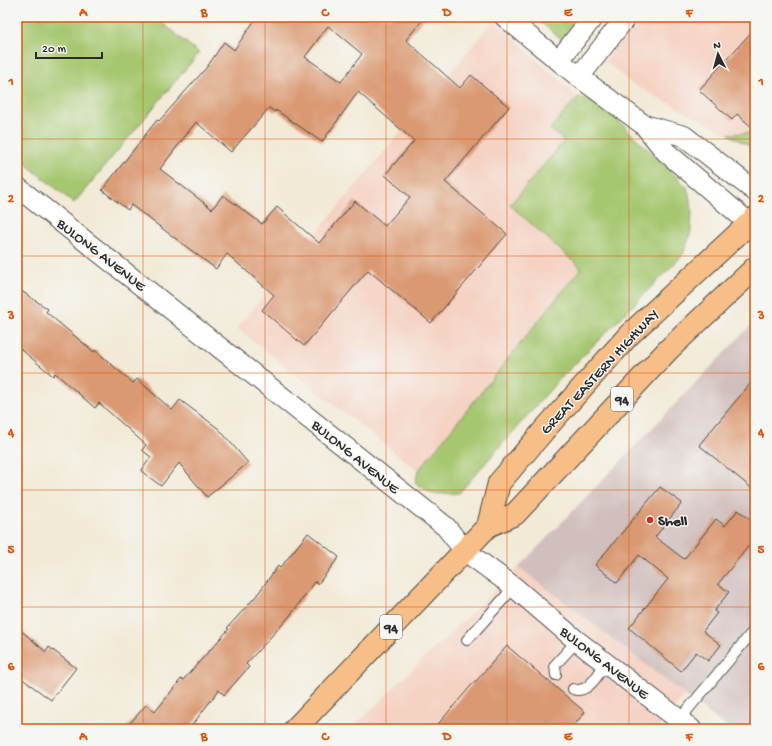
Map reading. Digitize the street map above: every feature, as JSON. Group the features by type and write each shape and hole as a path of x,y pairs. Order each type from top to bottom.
{"highway":[{"name":"GREAT EASTERN HIGHWAY","path":"488,526 499,483 546,428 629,335 752,220"},
{"name":"GREAT EASTERN HIGHWAY","path":"295,729 488,526 515,514 670,349 755,268"}],"street":[{"path":"505,17 580,77 644,125 666,152 752,220"},
{"path":"559,60 593,17"},
{"path":"580,77 626,17"},
{"path":"644,125 684,136 755,191"},
{"name":"BULONG AVENUE","path":"17,187 446,527 465,550 514,587 577,641 685,724"}],"lane":[{"path":"467,640 514,587"},
{"path":"685,724 755,629"},
{"path":"556,675 555,665 577,641"},
{"path":"573,689 578,691 586,688 606,663"}],"shaded area":[{"path":"639,17 755,17 755,133 728,134 632,84 605,61"},
{"path":"494,20 578,97 550,129 565,141 510,205 581,268 418,471 237,328"},
{"path":"755,321 755,729 729,729 519,567"},
{"path":"519,567 685,695 657,729 351,729"}],"green space":[{"path":"17,17 155,17 199,53 74,203 17,157"},
{"path":"534,17 582,17 563,40"},
{"path":"578,97 591,100 608,111 687,187 692,209 691,231 686,247 682,256 556,383 459,493 433,494 415,483 418,471 581,268 510,205 564,141 550,129"},
{"path":"755,133 755,149 728,134"}],"building":[{"path":"257,17 425,17 406,40 460,88 471,75 509,107 445,182 507,234 431,323 368,270 304,346 262,310 274,295 227,254 216,269 131,205 128,210 102,190 157,120 159,121 207,67 224,42 234,50","holes":["328,26 362,54 341,82 305,57","358,92 414,141 385,175 410,197 385,226 355,201 319,243 277,207 262,224 223,195 212,209 160,169 196,122 231,152 269,108 275,112 276,110 322,142"]},
{"path":"755,28 755,130 737,114 732,120 699,90"},
{"path":"17,288 48,309 46,312 94,352 95,350 133,383 137,379 172,410 180,400 219,429 248,463 207,497 179,463 161,486 141,471 151,457 142,450 146,445 99,403 95,408 55,373 53,376 17,346"},
{"path":"755,378 755,491 699,445"},
{"path":"660,487 682,503 655,537 684,559 716,519 725,526 738,510 755,523 755,538 718,584 729,592 714,611 717,613 703,631 721,645 708,661 696,652 681,671 629,628 668,579 639,555 617,583 595,565"},
{"path":"308,533 339,557 318,584 315,582 289,617 246,664 249,667 224,695 219,690 189,729 125,729 146,705 155,712 181,679 183,680 229,629 227,628 257,595 278,566 280,568"},
{"path":"17,627 46,652 49,647 76,668 51,700 17,675"},
{"path":"507,646 585,712 571,729 434,729 475,681"}],"place":[{"name":"Shell","path":"650,520"}]}
